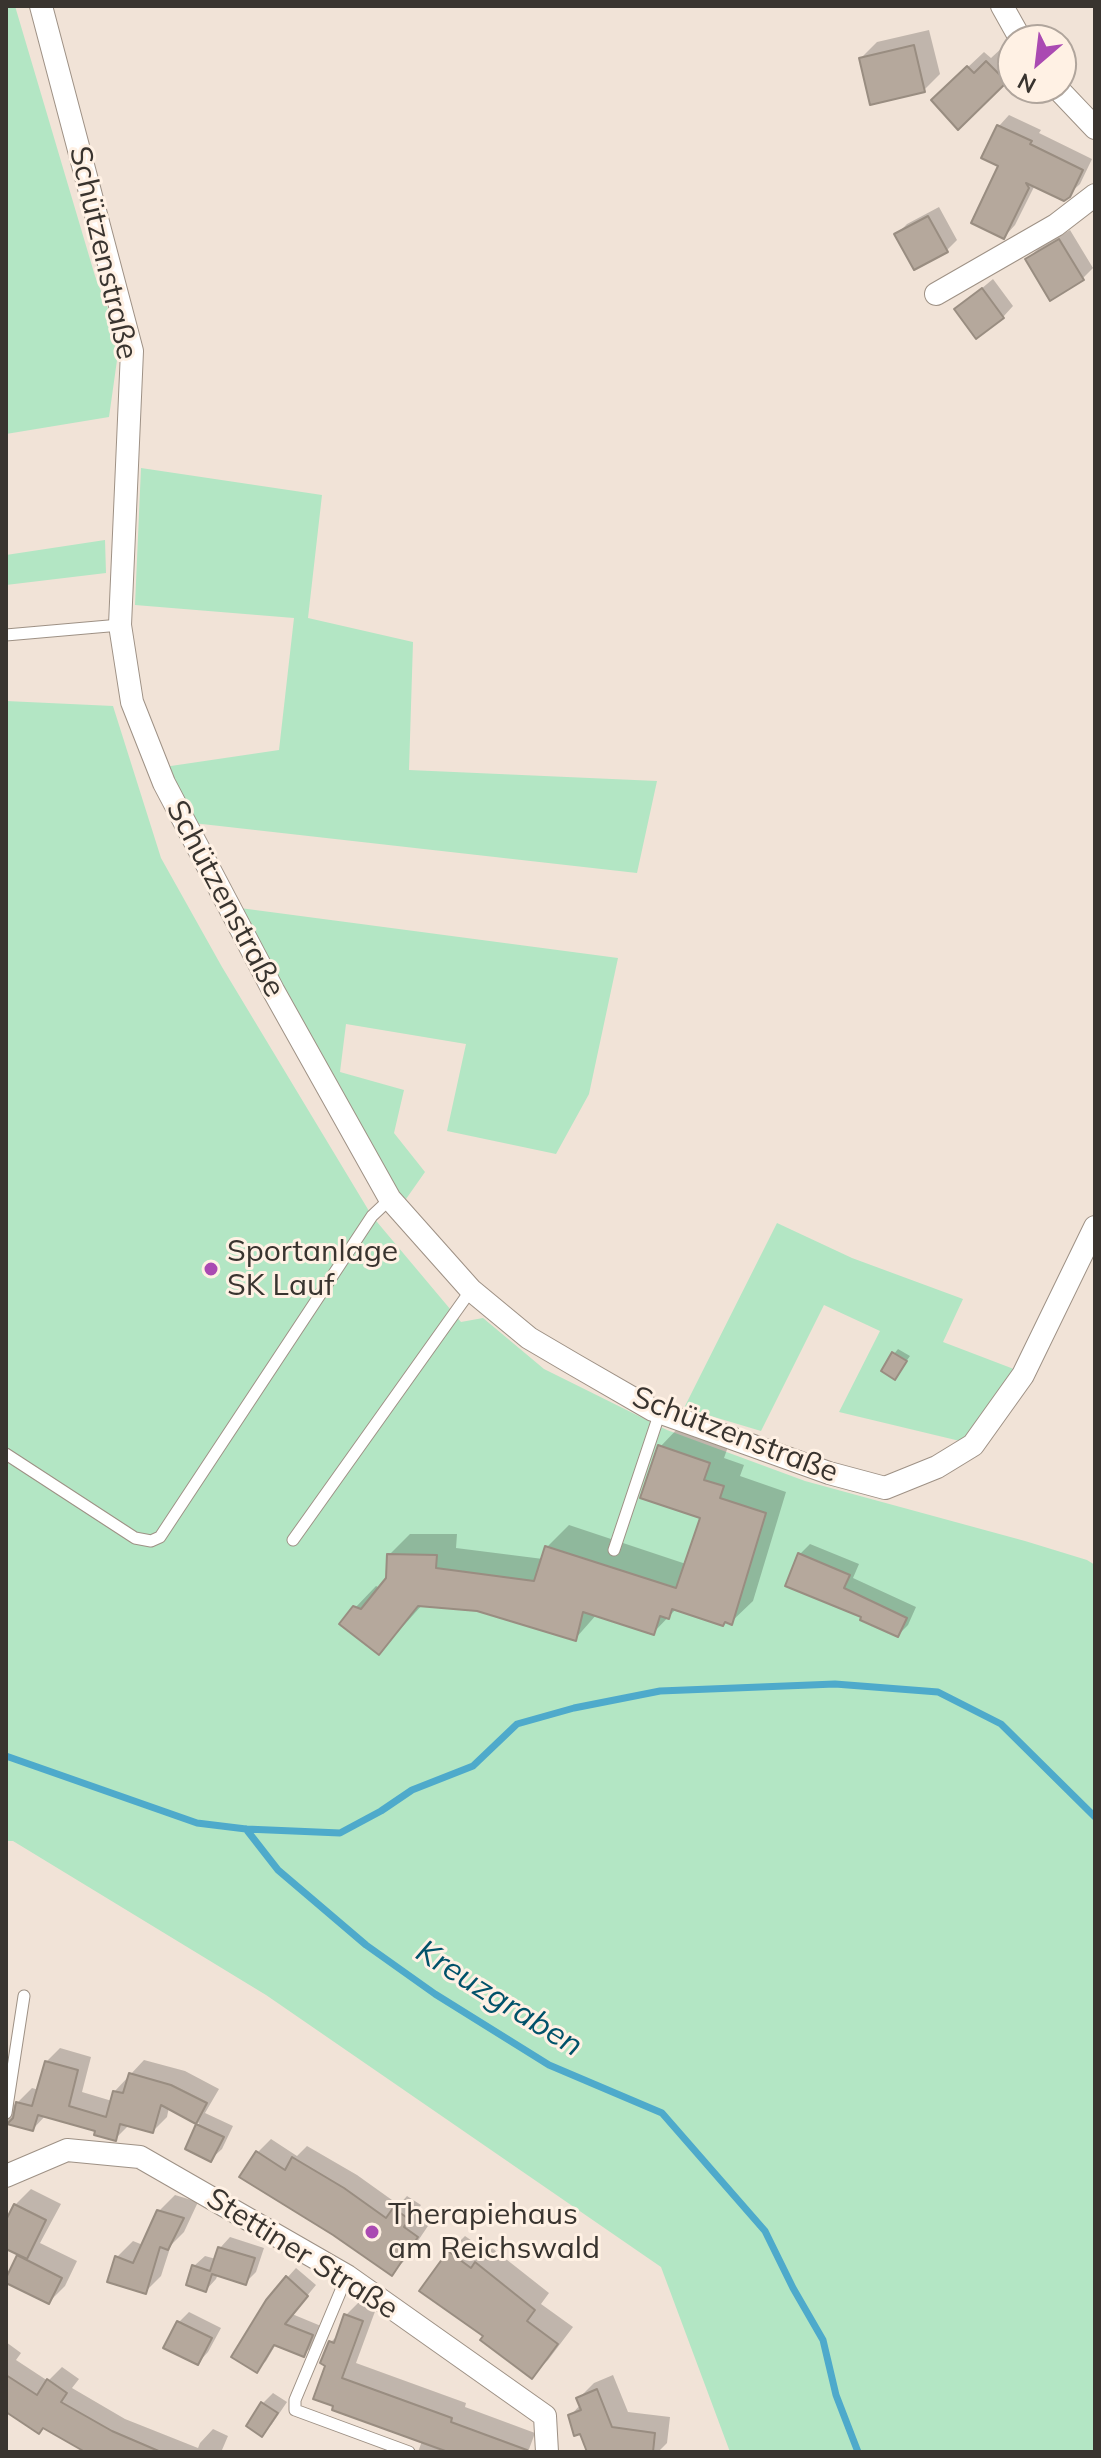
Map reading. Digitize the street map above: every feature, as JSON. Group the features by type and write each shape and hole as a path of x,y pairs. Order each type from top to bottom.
{"street":[{"name":"Schützenstraße","path":"41,6 132,351 120,625 132,702 164,783 273,990 390,1199 471,1290 529,1338 660,1412 829,1473 885,1488 937,1467 973,1445 1023,1375 1095,1227"},
{"path":"1002,6 1012,24"},
{"path":"1072,104 1095,128"},
{"path":"936,294 1056,225 1095,195"},
{"name":"Stettiner Straße","path":"6,2176 67,2150 140,2157 347,2276 545,2416 547,2452"}],"lane":[{"path":"6,635 120,625"},
{"path":"6,1454 135,1538 151,1541 160,1537 372,1216 390,1199"},
{"path":"293,1540 471,1290"},
{"path":"614,1550 660,1412"},
{"path":"6,2113 24,1996"},
{"path":"347,2276 295,2400 295,2410 409,2452"}],"green space":[{"path":"6,6 15,6 95,276 120,339 109,417 6,434"},
{"path":"141,468 322,495 308,618 413,642 409,770 657,781 637,873 193,823 164,767 279,750 294,618 135,605"},
{"path":"105,540 106,573 6,585 6,555"},
{"path":"6,701 113,706 161,858 222,967 372,1216 461,1322 483,1318 544,1369 667,1430 805,1481 1025,1541 1095,1565 1095,2452 730,2452 661,2267 266,1995 13,1841 6,1841"},
{"path":"240,908 618,958 589,1094 556,1154 447,1131 466,1044 346,1024 340,1072 404,1090 394,1133 425,1172 406,1199 394,1188"},
{"path":"777,1223 852,1258 963,1299 943,1342 1019,1371 964,1442 839,1412 880,1331 824,1305 761,1431 684,1408"}],"building":[{"path":"914,45 925,92 870,105 859,58"},
{"path":"986,61 997,72 997,92 958,130 931,100 967,66 974,73"},
{"path":"997,125 1083,170 1070,197 1064,201 1026,183 1029,188 1004,239 971,223 998,166 981,158"},
{"path":"928,216 948,252 914,270 894,234"},
{"path":"1059,239 1084,280 1050,301 1025,259"},
{"path":"982,288 1004,318 976,339 954,309"},
{"path":"892,1352 907,1361 895,1380 881,1371"},
{"path":"658,1445 710,1463 704,1480 724,1486 720,1498 766,1513 732,1625 725,1622 723,1626 672,1609 669,1619 660,1616 654,1635 583,1612 576,1641 477,1611 418,1606 379,1655 339,1624 353,1606 361,1609 386,1578 387,1554 437,1555 436,1568 534,1581 545,1546 676,1588 700,1518 640,1498"},
{"path":"798,1553 850,1575 844,1588 907,1618 898,1637 860,1620 861,1617 785,1586"},
{"path":"45,2061 78,2070 69,2106 106,2117 113,2091 123,2093 129,2073 171,2085 207,2103 196,2124 161,2105 153,2133 120,2124 116,2141 94,2135 95,2131 38,2115 33,2131 7,2124 13,2118 16,2102 32,2106"},
{"path":"196,2124 224,2137 211,2162 185,2149"},
{"path":"256,2151 285,2170 292,2157 386,2218 393,2208 409,2219 404,2227 418,2237 392,2276 239,2177"},
{"path":"14,2204 46,2220 27,2259 6,2249 6,2220"},
{"path":"157,2210 184,2218 168,2250 160,2247 146,2294 107,2282 115,2256 133,2263"},
{"path":"218,2247 255,2258 246,2285 212,2274 206,2292 186,2285 192,2265 210,2271"},
{"path":"448,2251 471,2268 475,2262 535,2310 527,2321 558,2344 532,2379 480,2340 483,2336 419,2291"},
{"path":"17,2255 62,2278 49,2304 6,2283"},
{"path":"286,2276 308,2296 285,2324 313,2335 304,2357 274,2345 257,2373 231,2357 266,2300"},
{"path":"344,2314 363,2321 342,2378 452,2418 451,2422 527,2452 448,2452 332,2410 333,2406 313,2399 325,2366 320,2363 329,2341 334,2343"},
{"path":"177,2321 212,2338 198,2365 163,2348"},
{"path":"6,2375 37,2395 47,2379 67,2393 61,2402 112,2431 161,2452 85,2452 43,2428 39,2434 6,2412"},
{"path":"597,2389 612,2427 655,2433 653,2452 587,2452 580,2434 574,2436 568,2415 581,2410 576,2398"},
{"path":"261,2402 278,2413 262,2437 246,2426"}],"waterway":[{"path":"6,1756 197,1823 246,1829 340,1833 412,1790 473,1766 517,1724 574,1708 660,1691 835,1684 938,1692 1001,1724 1095,1817"},
{"name":"Kreuzgraben","path":"246,1829 278,1870 366,1945 435,1994 549,2065 662,2113 765,2231 823,2340 836,2395 858,2452"}],"place":[{"name":"Sportanlage SK Lauf","path":"211,1269"},
{"name":"Therapiehaus am Reichswald","path":"372,2232"}]}
